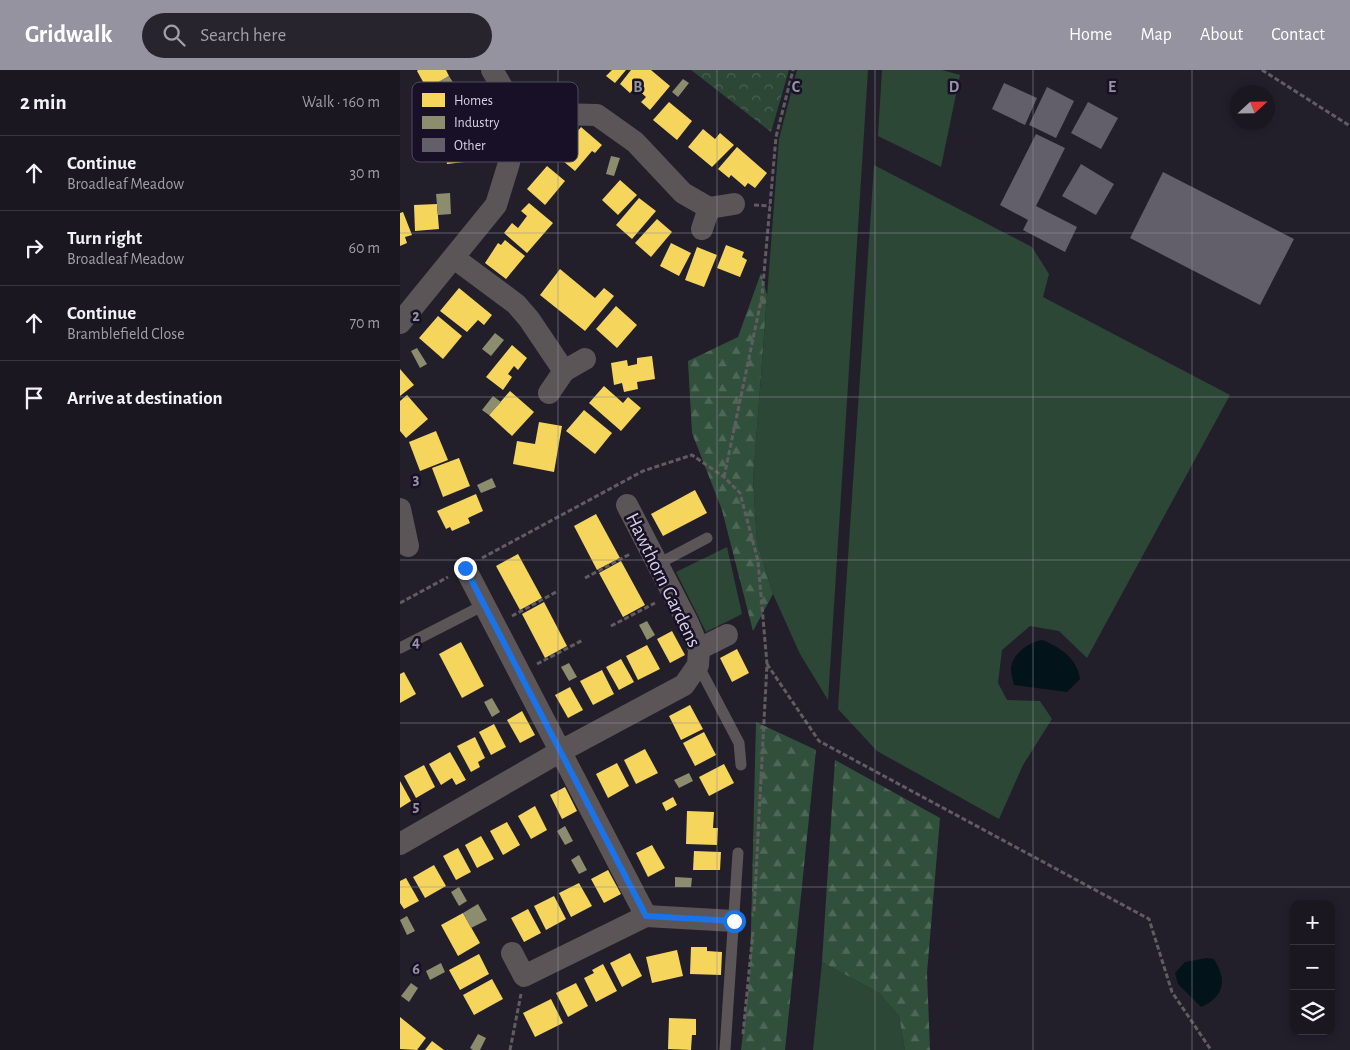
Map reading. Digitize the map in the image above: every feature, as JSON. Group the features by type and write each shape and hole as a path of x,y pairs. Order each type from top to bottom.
{"street":[{"path":"492,70 499,82"},
{"path":"578,115 597,115 635,142 683,194 709,208 734,204"},
{"path":"400,323 496,205 509,162"},
{"path":"702,229 709,208"},
{"path":"454,258 516,304 529,319 564,371"},
{"path":"549,393 564,371 585,359"},
{"name":"Hawthorn Gardens","path":"400,844 560,751 684,685 699,657 673,593 627,505"},
{"path":"406,508 408,546"},
{"path":"465,568 646,916"},
{"path":"699,657 727,635"},
{"path":"512,953 524,976 646,916 747,920"}],"lane":[{"path":"653,554 707,538"},
{"path":"400,648 484,605"},
{"path":"699,657 739,743 740,765"},
{"path":"725,1050 747,920 738,854"}],"path":[{"path":"724,478 762,296 776,138 794,70"},
{"path":"1262,70 1350,126"},
{"path":"585,578 653,554"},
{"path":"494,625 558,591"},
{"path":"611,626 673,593"},
{"path":"520,673 583,640"},
{"path":"743,1040 747,920 767,664 819,741 1149,919 1172,992 1211,1050"},
{"path":"510,1050 524,976"}],"green space":[{"path":"691,70 789,70 771,132"},
{"path":"797,70 868,70 828,700 800,654 773,594 757,543 753,480 779,139"},
{"path":"882,70 942,70 960,75 941,167 878,136"},
{"path":"874,165 1032,247 1049,274 1043,297 1230,395 1087,658 1059,631 1030,626 1002,650 998,683 1007,700 1040,701 1052,719 1023,765 999,819 877,751 838,709"},
{"path":"761,273 767,295 753,480 757,543 773,594 753,631 722,510 692,433 688,361 738,337"},
{"path":"727,547 742,614 706,632 676,572"},
{"path":"756,722 816,750 785,1050 741,1050 750,972"},
{"path":"835,760 940,818 927,973 930,1050 905,1050 899,1016 879,993 822,962"},
{"path":"822,962 879,993 899,1016 905,1050 813,1050"}],"shaded area":[{"path":"1042,640 1067,654 1075,665 1080,679 1067,692 1014,685 1011,669 1017,654 1026,646"},
{"path":"1207,958 1214,959 1222,981 1219,993 1215,998 1201,1007 1178,984 1175,973 1185,962"}],"building: Homes":[{"path":"446,70 449,76 439,82 423,82 417,71"},
{"path":"612,70 626,70 615,83 606,76"},
{"path":"631,70 651,70 670,86 650,110 641,102 646,97 635,87 630,93 620,84"},
{"path":"669,102 692,121 677,140 653,120"},
{"path":"581,127 602,145 595,153 592,151 575,171 564,162 578,162 578,131"},
{"path":"703,129 715,139 720,133 734,145 712,167 688,147"},
{"path":"737,147 767,173 755,188 748,183 745,187 731,175 729,178 718,169"},
{"path":"447,162 464,162 447,164"},
{"path":"547,166 565,181 545,205 527,189"},
{"path":"620,180 637,195 618,215 602,200"},
{"path":"639,198 656,211 632,239 616,225"},
{"path":"529,203 553,223 527,253 504,233 512,223 518,228 527,216 521,211"},
{"path":"437,204 439,229 415,231 414,205"},
{"path":"403,212 412,235 405,237 407,243 400,246 400,213"},
{"path":"657,219 672,232 651,257 635,243"},
{"path":"505,240 525,256 506,279 485,263 498,243 501,245"},
{"path":"671,243 691,253 679,276 660,266"},
{"path":"726,245 744,252 742,257 747,260 740,277 717,268"},
{"path":"697,247 717,255 704,287 685,280"},
{"path":"560,269 595,298 604,288 614,296 585,331 540,295"},
{"path":"459,288 492,315 484,325 478,320 467,332 440,311"},
{"path":"616,306 637,325 617,348 596,329"},
{"path":"438,316 462,336 443,359 419,338"},
{"path":"512,345 527,358 518,370 514,366 508,374 512,377 503,390 486,377"},
{"path":"652,356 655,379 637,382 638,389 624,392 622,383 614,385 611,363 627,360 628,366 637,364 637,358"},
{"path":"400,369 414,385 400,396"},
{"path":"604,386 623,403 628,397 641,408 621,431 589,403"},
{"path":"510,391 534,412 512,436 489,415"},
{"path":"407,395 428,419 406,438 400,431 400,401"},
{"path":"584,410 612,433 595,454 566,431"},
{"path":"539,422 562,426 554,472 513,464 517,441 535,444"},
{"path":"436,431 448,460 420,471 409,442"},
{"path":"459,458 470,486 443,497 432,468"},
{"path":"695,490 707,513 663,536 651,514"},
{"path":"476,494 483,511 468,518 470,523 452,531 450,527 446,529 437,511"},
{"path":"596,514 620,558 597,570 574,526"},
{"path":"518,554 542,598 520,610 496,566"},
{"path":"621,561 645,605 623,617 599,573"},
{"path":"544,602 567,646 545,658 522,614"},
{"path":"672,631 685,655 670,663 657,639"},
{"path":"461,642 484,686 462,698 439,654"},
{"path":"647,645 660,669 638,680 626,656"},
{"path":"737,649 749,673 732,682 720,658"},
{"path":"621,659 634,682 619,690 606,667"},
{"path":"602,670 614,694 593,705 580,681"},
{"path":"404,672 416,694 400,703 400,674"},
{"path":"570,687 583,710 568,718 555,695"},
{"path":"690,705 703,729 681,740 669,716"},
{"path":"522,711 535,735 520,743 507,720"},
{"path":"494,724 506,747 491,755 479,732"},
{"path":"704,732 716,755 695,766 683,743"},
{"path":"475,737 485,758 478,762 480,767 471,772 457,746"},
{"path":"645,749 658,773 636,784 624,760"},
{"path":"450,752 466,780 456,785 452,778 441,785 429,764"},
{"path":"617,763 629,786 608,798 596,774"},
{"path":"724,764 734,783 709,796 699,777"},
{"path":"424,765 435,787 416,798 404,776"},
{"path":"400,781 411,801 400,808"},
{"path":"565,787 577,811 562,819 550,795"},
{"path":"673,797 677,805 666,811 662,803"},
{"path":"535,806 547,830 531,839 518,816"},
{"path":"687,811 714,812 713,828 718,828 717,845 686,844"},
{"path":"507,822 520,845 503,855 490,831"},
{"path":"481,836 494,859 477,868 465,845"},
{"path":"652,845 665,868 648,877 636,853"},
{"path":"458,848 471,872 456,880 443,856"},
{"path":"694,851 721,852 720,870 693,870"},
{"path":"434,865 446,886 425,898 413,877"},
{"path":"608,870 621,894 604,903 591,879"},
{"path":"406,878 419,901 404,909 400,903 400,881"},
{"path":"579,883 592,906 571,917 559,893"},
{"path":"554,896 566,919 546,930 534,906"},
{"path":"528,909 541,933 524,942 511,918"},
{"path":"463,913 480,943 458,956 441,925"},
{"path":"691,947 707,947 707,951 722,952 721,975 690,974"},
{"path":"677,950 683,976 652,983 646,957"},
{"path":"630,953 642,976 622,987 610,963"},
{"path":"479,954 489,974 460,990 449,970"},
{"path":"603,964 617,991 596,1002 584,978 594,973 592,970"},
{"path":"492,979 503,999 474,1015 463,995"},
{"path":"576,983 588,1006 568,1017 556,993"},
{"path":"551,999 563,1023 535,1037 523,1013"},
{"path":"400,1017 426,1038 417,1050 400,1049"},
{"path":"669,1018 696,1019 696,1035 692,1035 691,1050 668,1049"},
{"path":"432,1041 444,1050 425,1050"}],"building: Industry":[{"path":"449,76 453,82 438,82"},
{"path":"683,79 689,83 678,97 672,92"},
{"path":"611,156 620,158 614,176 606,174"},
{"path":"450,193 451,214 438,215 436,194"},
{"path":"495,333 504,340 491,356 482,349"},
{"path":"417,348 427,364 420,368 411,351"},
{"path":"493,396 501,402 489,415 482,410"},
{"path":"492,478 496,487 481,493 477,485"},
{"path":"647,621 655,635 647,640 639,625"},
{"path":"569,663 577,677 569,681 561,667"},
{"path":"492,698 500,712 492,717 484,702"},
{"path":"689,773 693,781 679,788 674,780"},
{"path":"565,826 573,841 565,845 557,831"},
{"path":"579,855 587,870 579,874 571,860"},
{"path":"675,877 692,878 691,887 675,887"},
{"path":"459,887 467,901 459,906 451,892"},
{"path":"478,904 487,920 471,928 463,913"},
{"path":"407,916 415,931 407,935 400,920"},
{"path":"441,963 445,972 430,980 426,971"},
{"path":"411,983 418,988 409,1002 401,996"},
{"path":"478,1034 486,1038 480,1050 473,1050 470,1048"}],"building: Other":[{"path":"1004,83 1037,98 1025,125 992,109"},
{"path":"1047,87 1074,101 1056,138 1029,125"},
{"path":"1088,102 1118,118 1101,149 1071,133"},
{"path":"1036,134 1065,148 1036,206 1077,227 1065,252 1023,230 1028,220 1000,205"},
{"path":"1081,164 1114,184 1096,215 1062,196"},
{"path":"1163,172 1294,239 1260,305 1130,238"}],"route":[{"path":"465,568 646,916 734,921"}]}
